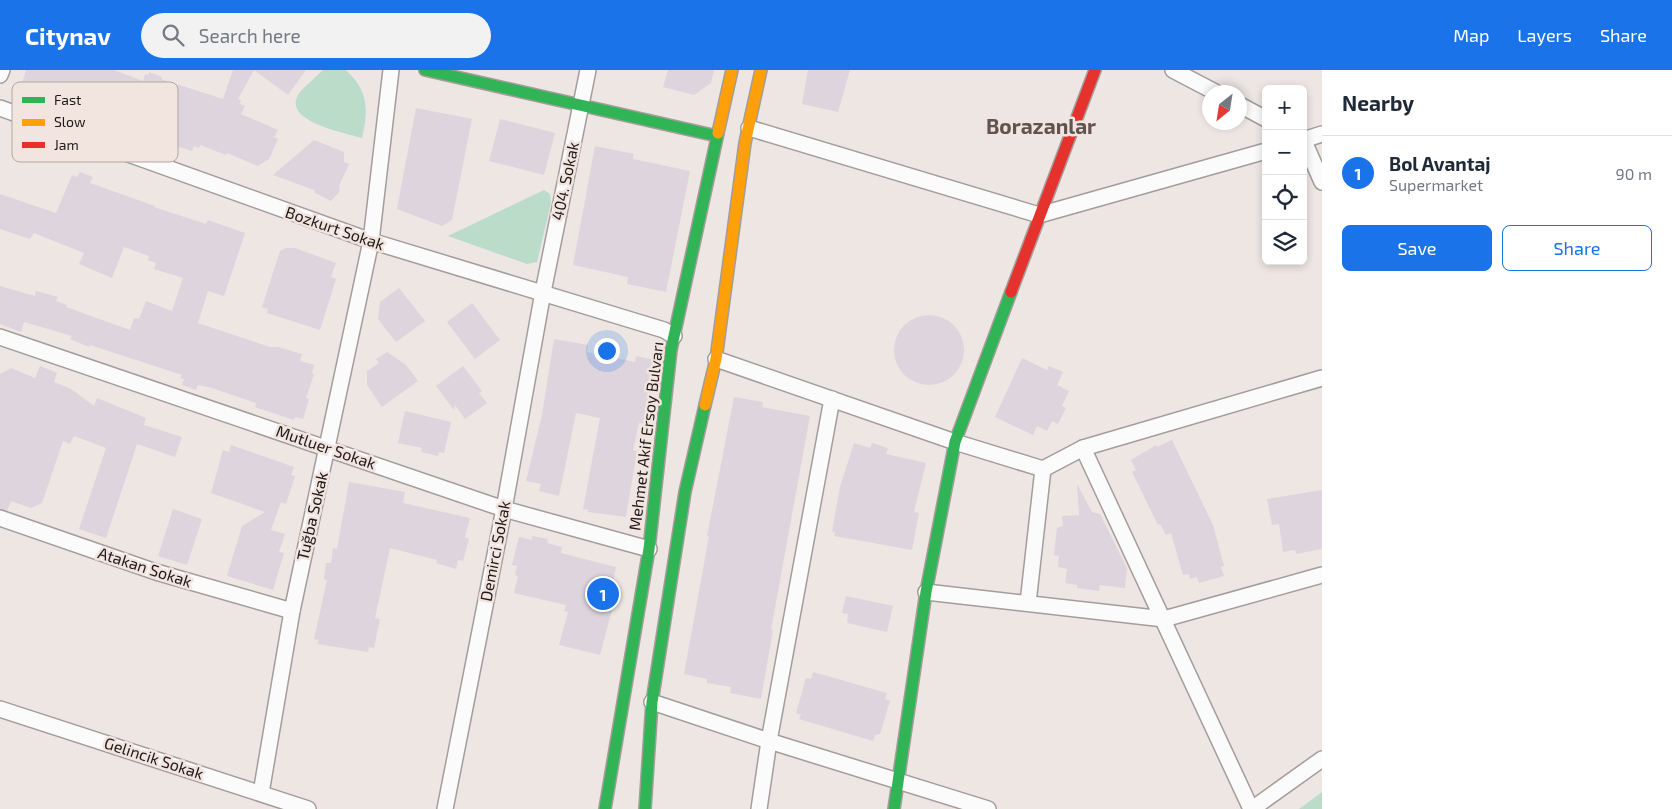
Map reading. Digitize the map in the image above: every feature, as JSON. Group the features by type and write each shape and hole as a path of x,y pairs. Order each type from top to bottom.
{"main road":[{"path":"425,70 717,136"},
{"name":"Mehmet Akif Ersoy Bulvarı","path":"604,809 649,549 674,336 732,70"},
{"path":"645,809 652,702 685,492 716,359 749,128 761,70"},
{"path":"894,809 926,592 955,442 1095,70"}],"street":[{"path":"0,75 2,70"},
{"name":"Tuğba Sokak","path":"261,793 292,611 371,241 391,70"},
{"name":"404. Sokak","path":"543,292 588,70"},
{"path":"1173,70 1202,85"},
{"name":"Bozkurt Sokak","path":"0,108 12,112"},
{"path":"1247,109 1262,117"},
{"path":"749,128 1039,215 1262,152"},
{"path":"1307,139 1322,134"},
{"path":"1307,147 1322,182"},
{"name":"Bozkurt Sokak","path":"151,162 371,241 543,292 664,330 674,336"},
{"name":"Demirci Sokak","path":"445,809 504,509 543,292"},
{"name":"Mutluer Sokak","path":"3,338 504,509 649,549"},
{"path":"716,359 955,442 1043,469 1083,448 1322,378"},
{"path":"759,809 769,741 832,398"},
{"path":"1083,448 1251,809 1322,759"},
{"path":"1028,603 1043,469"},
{"name":"Atakan Sokak","path":"0,518 156,572 292,611"},
{"path":"926,592 1164,619 1322,575"},
{"path":"652,702 769,741 988,809"},
{"name":"Gelincik Sokak","path":"0,709 308,809"}],"green space":[{"path":"323,70 346,70 359,85 363,93 366,109 362,138 317,124 298,111 296,102 300,92"},
{"path":"544,190 550,194 551,203 537,262 527,264 448,236"},
{"path":"1322,792 1322,809 1299,809"}],"building":[{"path":"26,70 114,70 143,81 145,74 148,75 149,72 170,82 22,82"},
{"path":"233,70 254,70 238,99 241,100 240,104 245,106 241,114 278,130 274,137 278,139 269,159 258,166 227,153 226,155 200,145 199,148 194,146 192,151 178,147 178,84 223,99"},
{"path":"254,70 306,70 288,95"},
{"path":"668,70 714,70 711,83 694,95 663,87"},
{"path":"808,70 850,70 838,112 802,104"},
{"path":"416,108 472,119 452,220 442,226 397,209"},
{"path":"500,119 555,133 544,175 489,161"},
{"path":"314,140 344,152 344,162 349,164 339,186 340,191 331,201 315,193 314,190 273,175"},
{"path":"595,146 634,154 633,159 690,171 666,292 627,284 628,277 573,265"},
{"path":"80,172 93,177 90,183 154,207 206,224 208,220 245,233 224,296 208,291 198,323 270,347 278,347 302,354 300,361 314,365 312,373 314,374 306,398 309,399 303,419 295,417 294,420 255,407 256,403 212,388 198,385 196,390 182,385 184,379 180,378 182,375 90,345 89,347 70,339 72,336 24,322 21,332 0,324 0,286 35,296 36,291 58,297 56,301 67,305 66,307 130,330 134,318 139,319 146,301 172,311 183,278 154,269 156,263 148,260 149,256 124,247 112,278 79,264 84,253 34,233 30,239 0,229 0,194 56,213 72,175 77,177"},
{"path":"286,248 295,248 336,263 331,277 336,279 320,330 267,313 268,309 262,307 280,251"},
{"path":"399,288 425,321 396,342 378,319 380,302"},
{"path":"472,303 500,340 475,359 447,322"},
{"path":"929,315 942,318 954,325 961,337 964,350 961,363 954,375 942,382 929,385 916,382 904,375 897,363 894,350 897,337 904,325 916,318"},
{"path":"554,339 588,345 587,352 635,362 636,356 655,360 652,393 645,424 639,423 633,450 637,451 626,517 588,512 589,510 583,509 600,418 576,413 559,496 539,491 541,484 526,481 542,415"},
{"path":"387,352 406,365 418,381 382,407 367,385 367,371 379,363 376,359"},
{"path":"1022,358 1047,370 1049,366 1063,372 1057,385 1069,391 1062,406 1066,408 1058,424 1052,421 1047,431 1037,426 1033,435 995,417"},
{"path":"40,366 57,373 54,382 71,389 94,406 97,398 146,418 144,425 182,437 175,457 137,444 106,538 79,529 106,448 74,436 70,444 63,441 42,503 31,508 11,501 7,511 0,509 0,374 11,368 35,378"},
{"path":"463,366 482,391 479,393 487,403 465,419 455,405 454,410 436,386"},
{"path":"734,397 763,402 762,407 810,416 771,630 773,630 761,699 730,693 731,687 707,683 707,679 684,674 709,536 707,536"},
{"path":"405,411 451,422 444,453 439,452 438,456 421,452 422,448 398,443"},
{"path":"1172,440 1213,525 1224,566 1221,567 1224,576 1199,583 1197,577 1190,579 1189,574 1183,575 1171,533 1166,535 1160,524 1158,525 1132,472 1136,470 1131,460 1156,445 1157,447"},
{"path":"854,443 870,448 872,443 888,448 886,454 926,463 914,512 919,513 912,550 834,536 835,532 832,532 840,487"},
{"path":"231,445 294,467 291,475 295,476 286,504 281,502 271,530 285,534 279,552 284,553 273,590 227,576 242,526 265,512 211,493 223,450 229,452"},
{"path":"349,482 405,492 403,503 470,518 465,537 469,539 463,561 458,560 456,569 436,563 437,560 390,548 375,618 380,619 374,648 369,647 368,652 317,644 319,640 314,639 327,580 324,579 326,563 331,563 333,548 337,549"},
{"path":"1077,484 1092,512 1100,514 1127,568 1125,588 1100,585 1099,591 1077,588 1077,585 1065,583 1067,569 1058,567 1059,556 1054,555 1057,528 1063,526 1062,516 1079,515"},
{"path":"1322,490 1322,549 1296,554 1295,550 1283,552 1279,524 1272,525 1267,499"},
{"path":"173,509 202,519 187,565 158,556"},
{"path":"532,536 548,539 547,543 562,547 561,553 616,567 611,590 617,591 600,655 559,645 568,612 564,611 566,605 514,593 518,576 515,575 517,566 512,565 519,537 532,540"},
{"path":"846,596 893,606 887,632 847,623 848,614 842,613"},
{"path":"813,672 887,693 885,699 890,701 880,734 875,735 873,741 799,719 801,715 796,713 806,678 811,679"}],"traffic: fast":[{"path":"425,70 717,136"},
{"path":"605,809 649,549 671,350 718,133"},
{"path":"894,809 926,592 955,442 1011,292"},
{"path":"645,809 652,702 685,492 705,405"}],"traffic: slow":[{"path":"718,133 732,70"},
{"path":"705,405 716,359 745,143 761,70"}],"traffic: jam":[{"path":"1011,292 1095,70"}],"place":[{"name":"Bol Avantaj","path":"603,594"}],"district":[{"name":"Borazanlar","path":"1041,127"}]}
